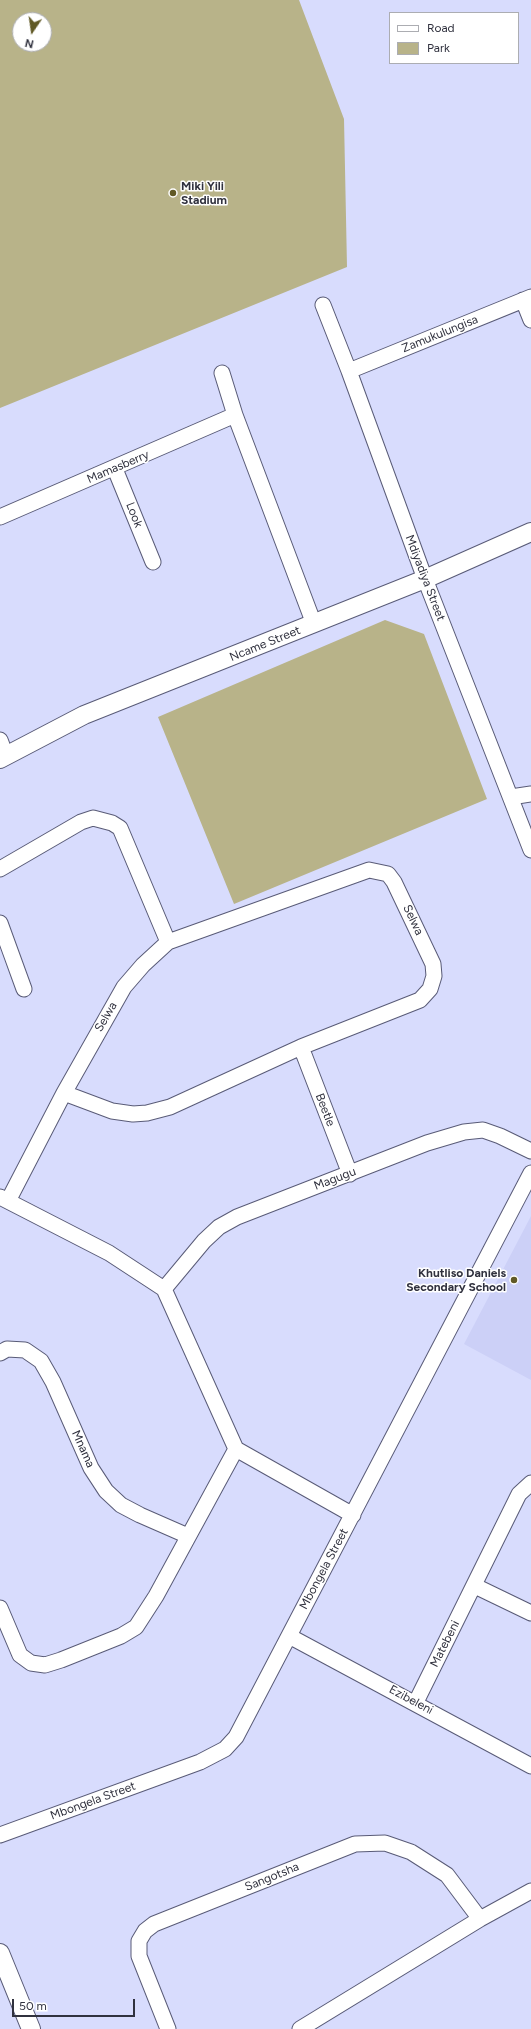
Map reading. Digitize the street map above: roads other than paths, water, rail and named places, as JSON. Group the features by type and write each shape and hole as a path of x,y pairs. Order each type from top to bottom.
{"street":[{"path":"527,298 531,320"},
{"name":"Zamukulungisa","path":"349,371 527,298"},
{"name":"Mdiyadiya Street","path":"323,305 349,371 424,580 531,850"},
{"path":"222,372 235,415 314,624"},
{"name":"Mamasberry","path":"0,517 115,469 235,415"},
{"name":"Look","path":"115,469 153,562"},
{"name":"Ncame Street","path":"2,752 84,715 424,580 531,532"},
{"path":"511,797 531,794"},
{"path":"0,869 81,822 93,818 112,823 120,828 168,942"},
{"name":"Selwa","path":"4,1199 64,1093 124,987 143,965 168,942 353,874 370,870 388,874 394,882 433,964 434,976 430,989 420,1000 301,1047 170,1107 147,1113 133,1114 112,1111 64,1093"},
{"path":"0,923 24,989"},
{"name":"Beetle","path":"301,1047 350,1174"},
{"name":"Magugu","path":"164,1289 204,1241 219,1227 237,1217 427,1143 464,1132 483,1130 500,1136 531,1151"},
{"name":"Mbongela Street","path":"0,1835 200,1762 225,1749 236,1737 247,1719 531,1173"},
{"path":"4,1199 109,1253 164,1289 236,1449 353,1515"},
{"name":"Mnama","path":"0,1353 7,1349 25,1350 41,1360 53,1382 91,1468 106,1491 121,1505 188,1536"},
{"path":"0,1608 20,1655 24,1660 31,1663 45,1665 61,1660 121,1636 136,1628 156,1596 236,1449"},
{"name":"Matebeni","path":"416,1702 475,1586 519,1494 531,1483"},
{"path":"475,1586 531,1613"},
{"name":"Ezibeleni","path":"289,1636 416,1702 531,1766"},
{"name":"Sangotsha","path":"168,2029 139,1956 139,1941 145,1931 154,1924 355,1844 385,1843 411,1852 447,1875 480,1919"},
{"path":"300,2029 480,1919 531,1891"},
{"path":"0,1952 31,2029"}],"place":[{"name":"Miki Yili Stadium","path":"173,193"},
{"name":"Khutliso Daniels Secondary School","path":"514,1280"}]}
